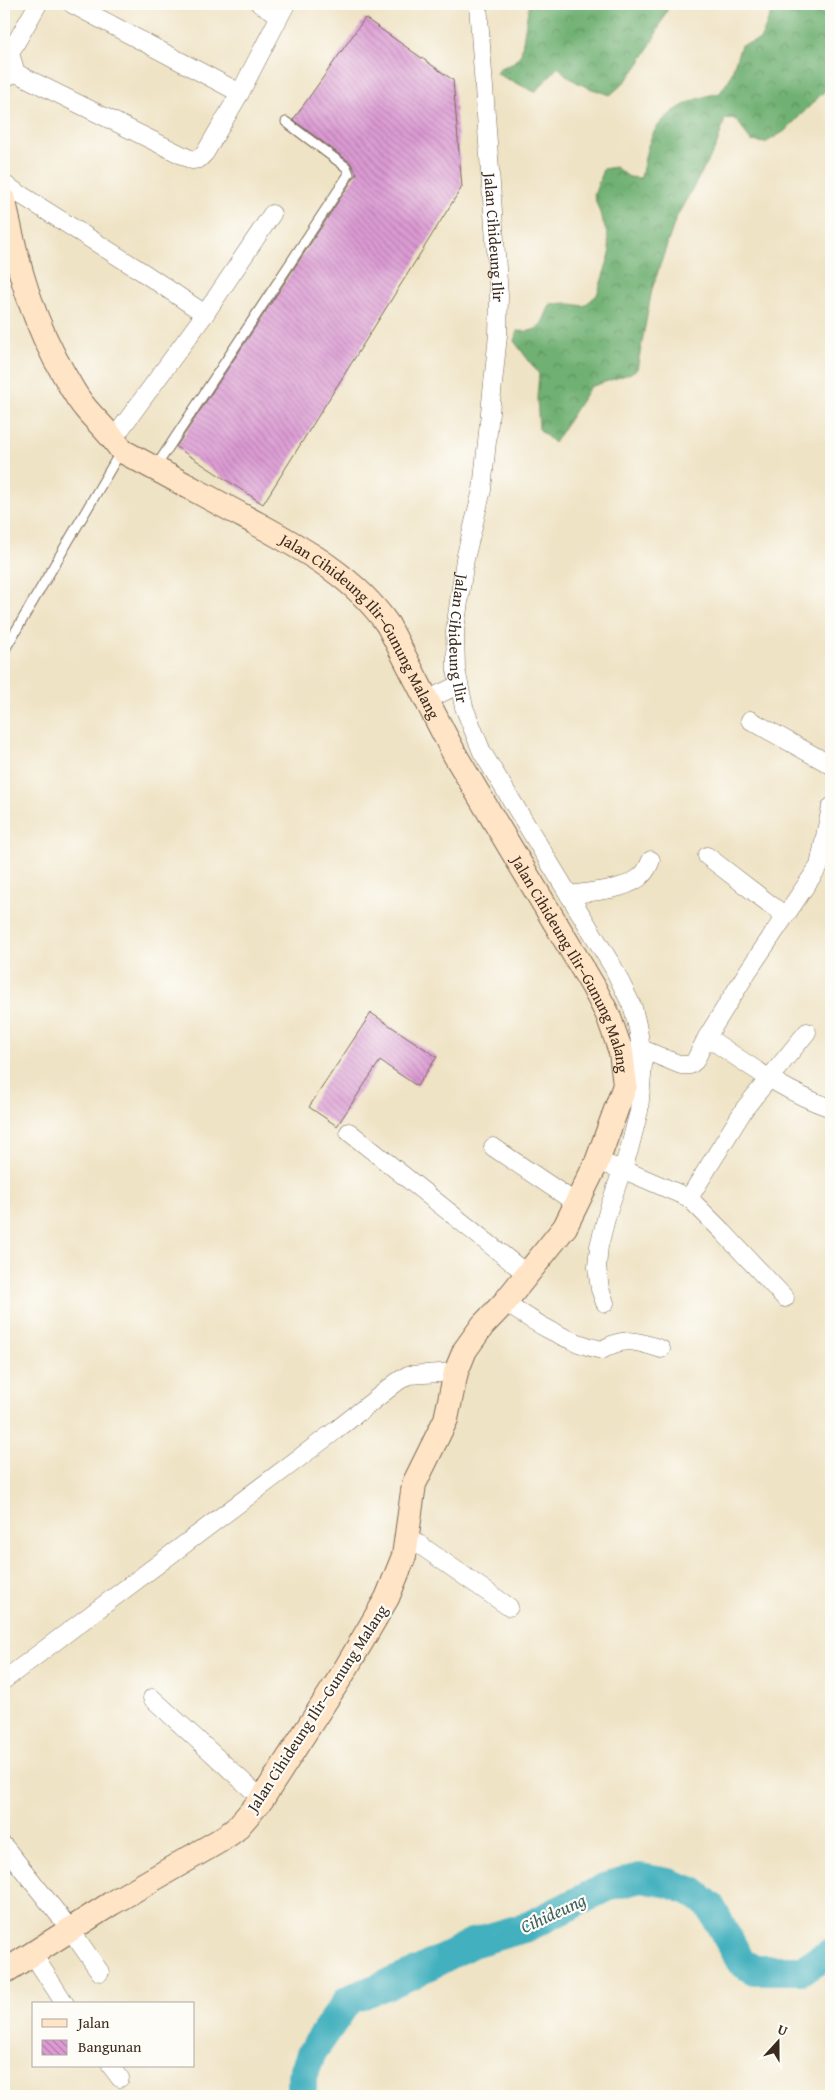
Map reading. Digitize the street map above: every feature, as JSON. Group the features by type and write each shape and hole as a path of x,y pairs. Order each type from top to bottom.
{"main road":[{"name":"Jalan Cihideung Ilir–Gunung Malang","path":"4,201 13,246 28,295 47,343 65,377 85,408 118,444 155,468 303,549 337,571 365,595 388,625 455,755 593,986 616,1035 621,1052 625,1085 610,1166 576,1203 565,1227 506,1302 483,1325 448,1372 446,1419 414,1484 407,1536 399,1572 387,1598 337,1683 262,1799 235,1830 5,1969"}],"street":[{"path":"38,4 7,53 10,76 192,160 199,160 205,153 240,93 283,10 260,4"},
{"path":"72,4 240,93"},
{"name":"Jalan Cihideung Ilir","path":"478,4 499,296 498,335 482,490 464,559 454,652 458,685 471,727 482,752 623,987 633,1008 642,1049 643,1076 636,1129 610,1166 597,1266 600,1289 605,1303"},
{"path":"4,184 205,314"},
{"path":"118,444 272,214"},
{"path":"427,700 458,685"},
{"path":"750,720 831,765"},
{"path":"642,1049 681,1066 690,1065 695,1061 784,915 802,893 819,866 831,810"},
{"path":"707,856 784,915"},
{"path":"568,895 616,888 634,882 644,874 651,860"},
{"path":"689,1198 745,1108 807,1032"},
{"path":"708,1037 769,1078 815,1103 831,1108"},
{"path":"349,1132 528,1275"},
{"path":"493,1147 576,1203"},
{"path":"610,1166 689,1198 785,1298"},
{"path":"506,1302 530,1319 562,1336 594,1348 602,1350 614,1342 632,1341 661,1349"},
{"path":"4,1680 408,1375 448,1372"},
{"path":"407,1536 509,1607"},
{"path":"152,1698 262,1799"},
{"path":"4,1846 70,1928 100,1972"},
{"path":"32,1954 64,2002"}],"lane":[{"path":"155,468 349,174 346,167 286,122"},
{"path":"4,651 118,444"}],"green space":[{"path":"529,4 670,4 639,64 610,95 588,88 570,78 558,67 535,92 497,74 500,68 512,64 521,54"},
{"path":"775,4 831,4 831,85 785,131 765,143 751,141 736,120 733,118 725,119 716,147 676,218 652,289 637,369 629,374 590,387 554,443 539,429 537,398 539,374 514,341 517,331 536,329 542,323 550,305 565,303 584,306 597,295 610,254 607,233 594,196 603,169 615,167 629,177 641,178 649,143 660,124 674,111 692,101 720,93 730,78 741,45 760,40"}],"building":[{"path":"365,18 453,80 462,187 263,504 176,447 357,173 350,162 293,120"},
{"path":"371,1013 437,1057 417,1086 380,1061 337,1126 309,1107"}],"waterway":[{"name":"Cihideung","path":"302,2096 302,2077 312,2052 348,2000 411,1975 472,1943 527,1927 607,1887 640,1878 669,1883 693,1892 710,1906 741,1962 754,1970 802,1970 831,1953"}]}
